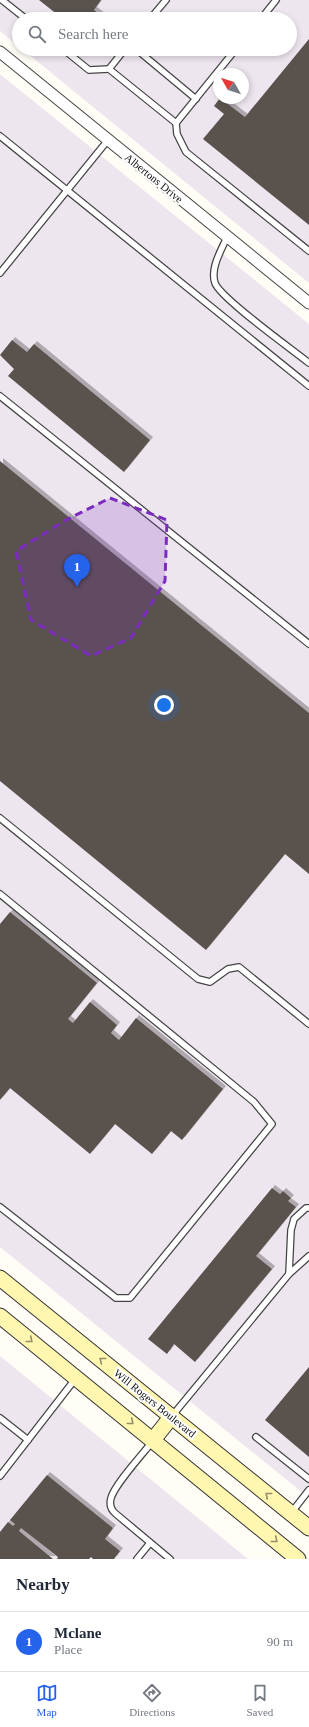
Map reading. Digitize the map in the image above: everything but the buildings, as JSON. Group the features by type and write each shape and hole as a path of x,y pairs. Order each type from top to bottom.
{"main road":[{"name":"Will Rogers Boulevard","path":"0,1278 309,1528"},
{"path":"0,1316 298,1559"},
{"path":"153,1440 172,1416"}],"street":[{"name":"Albertons Drive","path":"0,52 309,303"}],"lane":[{"path":"2,0 17,12"},
{"path":"156,12 166,0"},
{"path":"267,12 276,0"},
{"path":"72,56 89,70 109,69 176,123"},
{"path":"109,69 119,56"},
{"path":"144,56 196,99"},
{"path":"230,56 176,123 177,134 186,152 309,251"},
{"path":"0,136 309,386"},
{"path":"0,273 108,140"},
{"path":"227,237 214,269 216,284 231,301 309,363"},
{"path":"0,396 309,644"},
{"path":"0,818 198,979 210,982 228,969 239,967 309,1024"},
{"path":"0,894 254,1102 272,1124 130,1298 116,1298 0,1207"},
{"path":"289,1274 291,1230 294,1219 306,1208 309,1208"},
{"path":"172,1416 289,1274 309,1256"},
{"path":"0,1476 76,1378"},
{"path":"0,1418 28,1440"},
{"path":"256,1437 309,1479"},
{"path":"153,1440 111,1497 111,1505 112,1510 116,1514 170,1559"},
{"path":"290,1513 309,1490"},
{"path":"137,1559 150,1543"}],"highlighted area":[{"path":"110,498 167,520 165,581 131,638 91,656 31,620 16,551 66,520"}],"shaded area":[{"path":"0,0 309,0 309,283 31,56 297,56 297,12 12,12 12,41 0,31"},
{"path":"0,74 309,324 309,1498 0,1247"},
{"path":"0,1356 248,1559 0,1559"}],"place":[{"name":"Mclane","path":"77,587"}]}
